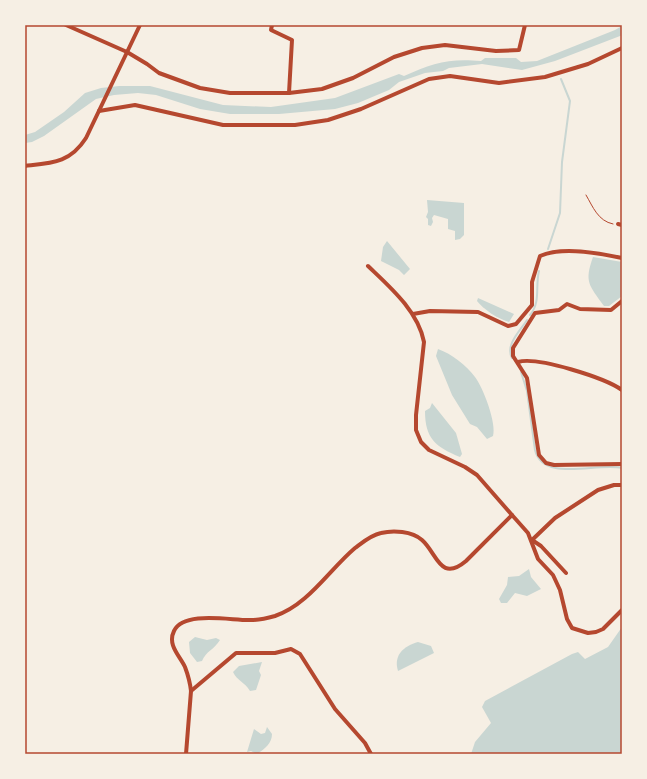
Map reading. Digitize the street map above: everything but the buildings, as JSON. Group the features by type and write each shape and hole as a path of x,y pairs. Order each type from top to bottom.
{"street":[{"path":"66,25 126,52 159,73 200,88 230,93 288,93 322,89 353,78 394,57 422,48 445,45 496,52 520,50 525,25"},
{"path":"25,166 54,162 71,156 83,143 140,25"},
{"path":"272,25 271,30 292,40 288,93"},
{"path":"100,109 135,105 223,125 296,125 328,120 362,109 429,79 450,76 499,83 545,77 588,64 622,48"},
{"path":"413,314 430,311 478,312 508,326 516,324 532,305 532,282 540,256 546,253 589,252 622,258"},
{"path":"368,266 413,314 422,331 424,342 416,415 416,430 421,442 429,450 464,466 477,475 512,515 521,523 532,540 538,559 553,575 560,590 567,619 572,628 588,633 596,632 603,629 622,610"},
{"path":"622,301 610,310 580,309 567,304 559,310 535,313 513,348 513,356 527,378 539,455 546,463 554,465 622,464"},
{"path":"518,362 523,360 543,362 607,382 622,390"},
{"path":"532,540 555,518 598,490 614,485 622,485"},
{"path":"186,754 191,691 190,681 184,666 174,651 172,639 174,631 179,625 193,619 206,618 253,620 275,616 291,609 356,548 366,540 381,533 412,534 422,540 441,566 451,569 459,567 512,515"},
{"path":"532,540 541,546 566,573"},
{"path":"191,691 236,653 275,653 291,649 300,654 335,709 364,743 371,754"}],"path":[{"path":"586,195 601,219 606,222 620,225"}],"shaded area":[{"path":"622,26 622,35 555,61 522,70 482,64 425,73 399,82 389,90 358,103 335,109 279,114 230,114 200,109 156,95 138,93 114,95 96,99 44,136 32,142 25,143 25,135 35,132 64,112 85,93 101,88 119,86 150,86 223,105 271,107 335,98 399,74 404,76 441,62 459,60 481,61 485,58 516,58 521,62 537,61"},
{"path":"427,200 464,203 464,235 460,239 455,240 455,231 448,229 448,219 434,215 431,226 428,225 428,219 426,217 428,212"},
{"path":"387,241 410,269 404,275 399,270 381,261 383,247"},
{"path":"593,257 622,262 622,296 609,306 604,306 590,283 589,272"},
{"path":"478,298 514,314 509,322 500,319 483,307 477,301"},
{"path":"438,349 463,364 478,382 491,415 494,430 493,436 487,439 477,427 470,424 452,395 436,356"},
{"path":"432,403 456,433 462,454 460,457 444,450 430,435 427,429 425,411 430,408"},
{"path":"529,569 531,577 541,589 527,596 515,593 507,603 501,603 499,599 507,585 508,577 519,576"},
{"path":"622,627 622,754 471,754 475,742 491,723 482,707 485,701 572,654 578,652 585,659 608,647"},
{"path":"195,637 207,640 216,638 220,640 202,661 197,662 190,653 189,642"},
{"path":"418,642 431,646 434,653 398,671 398,656 408,646"},
{"path":"262,662 259,671 261,675 256,690 250,691 233,672 239,666"},
{"path":"267,727 272,734 268,746 257,754 251,751 247,752 254,729 261,734 265,733"}],"waterway":[{"path":"548,249 560,213 562,162 570,101 561,79"},
{"path":"530,315 537,300 539,271"},
{"path":"512,358 510,348 517,333 527,320"},
{"path":"521,372 527,391 535,450 540,460 548,466 559,469 622,468"}]}
